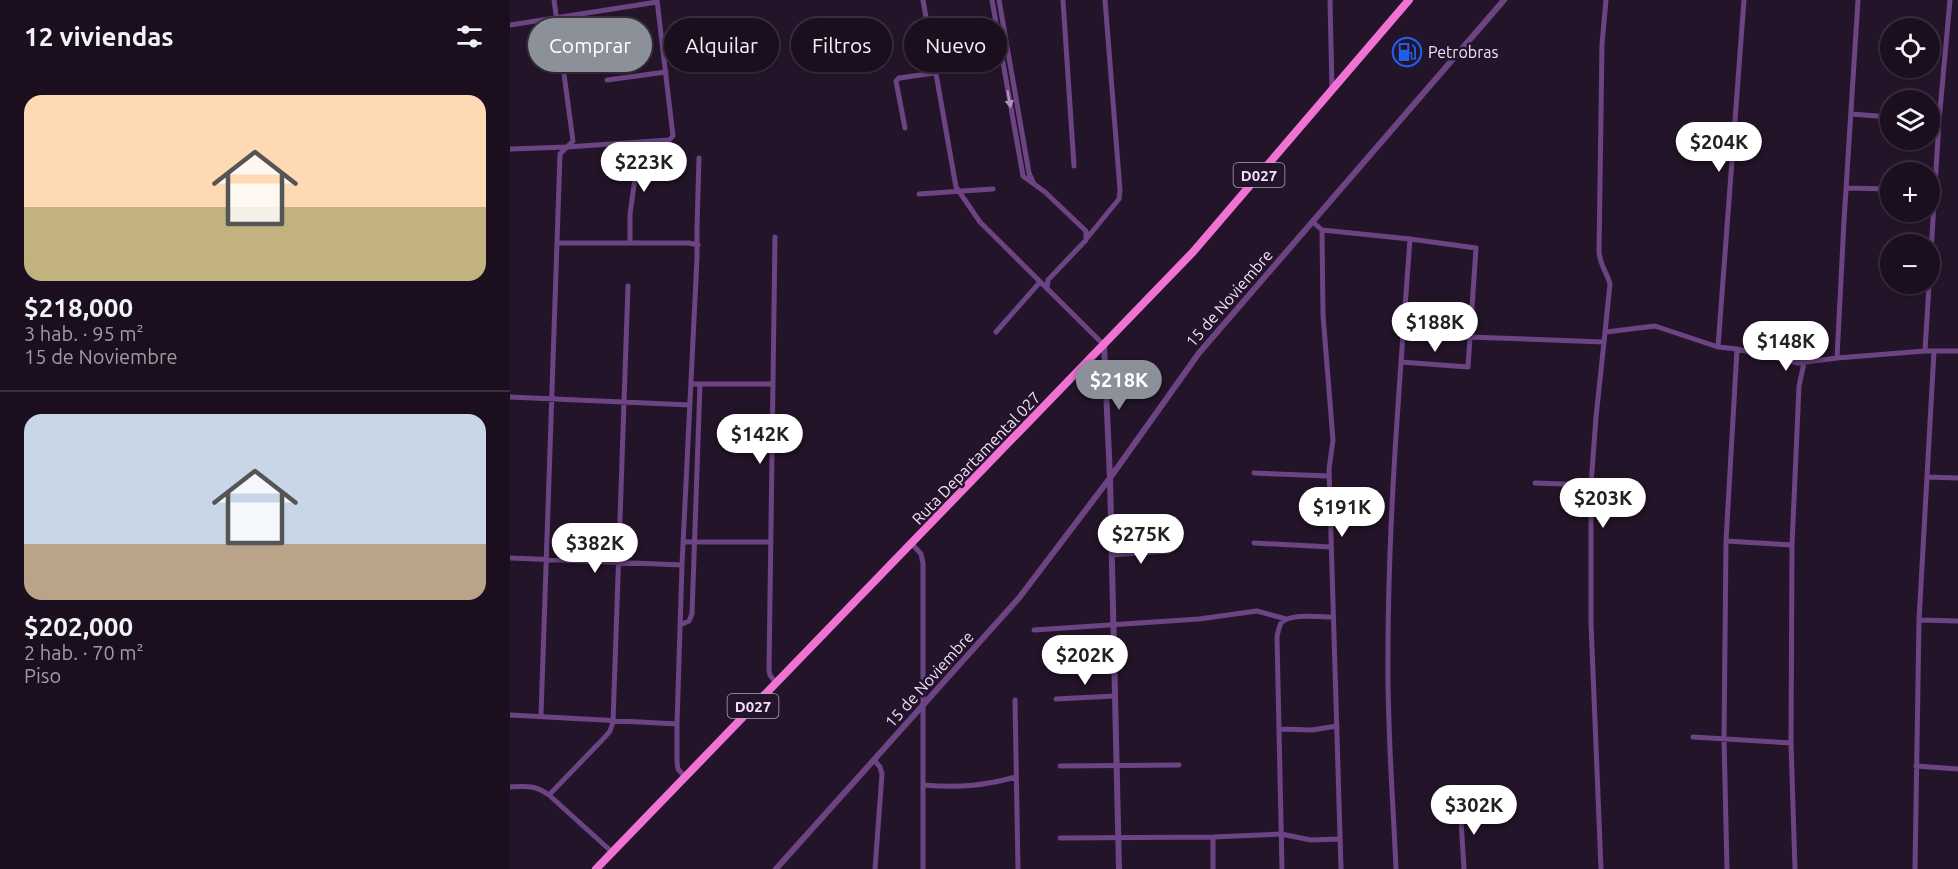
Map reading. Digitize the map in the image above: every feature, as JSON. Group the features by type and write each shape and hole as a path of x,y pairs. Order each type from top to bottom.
{"main road":[{"name":"Ruta Departamental 027","path":"596,869 1193,252 1409,0"}],"street":[{"path":"554,0 556,18 657,1 664,56"},
{"path":"923,0 953,180 958,190 980,222 1104,345 1110,478 1119,869"},
{"path":"992,0 1023,176 1083,226 1086,231 1086,240"},
{"path":"999,0 1029,172 1035,185"},
{"path":"1063,0 1074,166"},
{"path":"1047,290 1048,280 1086,240 1119,199 1105,0"},
{"path":"1330,0 1332,89"},
{"name":"15 de Noviembre","path":"776,869 1019,598 1110,478 1199,353 1504,0"},
{"path":"1601,869 1591,623 1591,485 1610,284 1599,260 1602,44 1606,0"},
{"path":"1718,347 1744,0"},
{"path":"1837,358 1858,0"},
{"path":"1940,110 1950,0"},
{"path":"510,25 528,22"},
{"path":"541,715 560,154 573,141 563,72"},
{"path":"510,149 669,140 673,136 666,72 607,80"},
{"path":"905,128 896,81 899,78 935,74"},
{"path":"1851,114 1880,116"},
{"path":"630,243 630,214 640,142"},
{"path":"1925,351 1937,150"},
{"path":"685,777 678,769 677,724 683,542 698,245 699,158"},
{"path":"1846,188 1880,189"},
{"path":"919,194 993,189"},
{"path":"1313,222 1322,230 1476,248 1468,367 1401,362"},
{"path":"1322,230 1323,315 1333,440 1329,476 1341,869"},
{"path":"775,237 769,670 776,683"},
{"path":"1396,869 1388,657 1391,501 1410,239"},
{"path":"557,243 689,243 698,245"},
{"path":"996,332 1040,282"},
{"path":"549,795 605,737 610,731 613,719 628,286"},
{"path":"1606,332 1655,326 1718,347 1804,363 1925,351 1958,351"},
{"path":"1469,337 1604,342"},
{"path":"1727,869 1724,738 1726,541 1737,349"},
{"path":"1915,869 1918,620 1934,351"},
{"path":"1796,869 1791,742 1791,545 1799,386 1804,363"},
{"path":"691,384 773,384"},
{"path":"680,625 689,621 692,614 700,384"},
{"path":"510,397 690,405"},
{"path":"1254,474 1329,476"},
{"path":"1927,477 1958,478"},
{"path":"1535,483 1591,485"},
{"path":"1726,541 1791,545"},
{"path":"683,542 771,542"},
{"path":"1254,543 1331,547"},
{"path":"912,544 921,554 923,563 923,869"},
{"path":"1112,555 1168,551"},
{"path":"510,558 682,565"},
{"path":"1034,630 1199,619 1257,611 1286,619 1334,617"},
{"path":"1282,869 1277,637 1280,625 1286,619"},
{"path":"1918,620 1958,621"},
{"path":"1056,699 1115,696"},
{"path":"1015,700 1018,869"},
{"path":"510,715 677,724"},
{"path":"1279,729 1312,730 1337,726"},
{"path":"1693,737 1791,742"},
{"path":"874,760 882,774 875,869"},
{"path":"1060,766 1179,765"},
{"path":"1916,765 1958,769"},
{"path":"924,785 967,787 1016,777"},
{"path":"510,786 534,786 549,795 612,852"},
{"path":"1460,804 1464,869"},
{"path":"1060,838 1281,834 1311,840 1340,838"},
{"path":"1213,837 1213,869"}],"place":[{"name":"Petrobras","path":"1407,52"}]}
